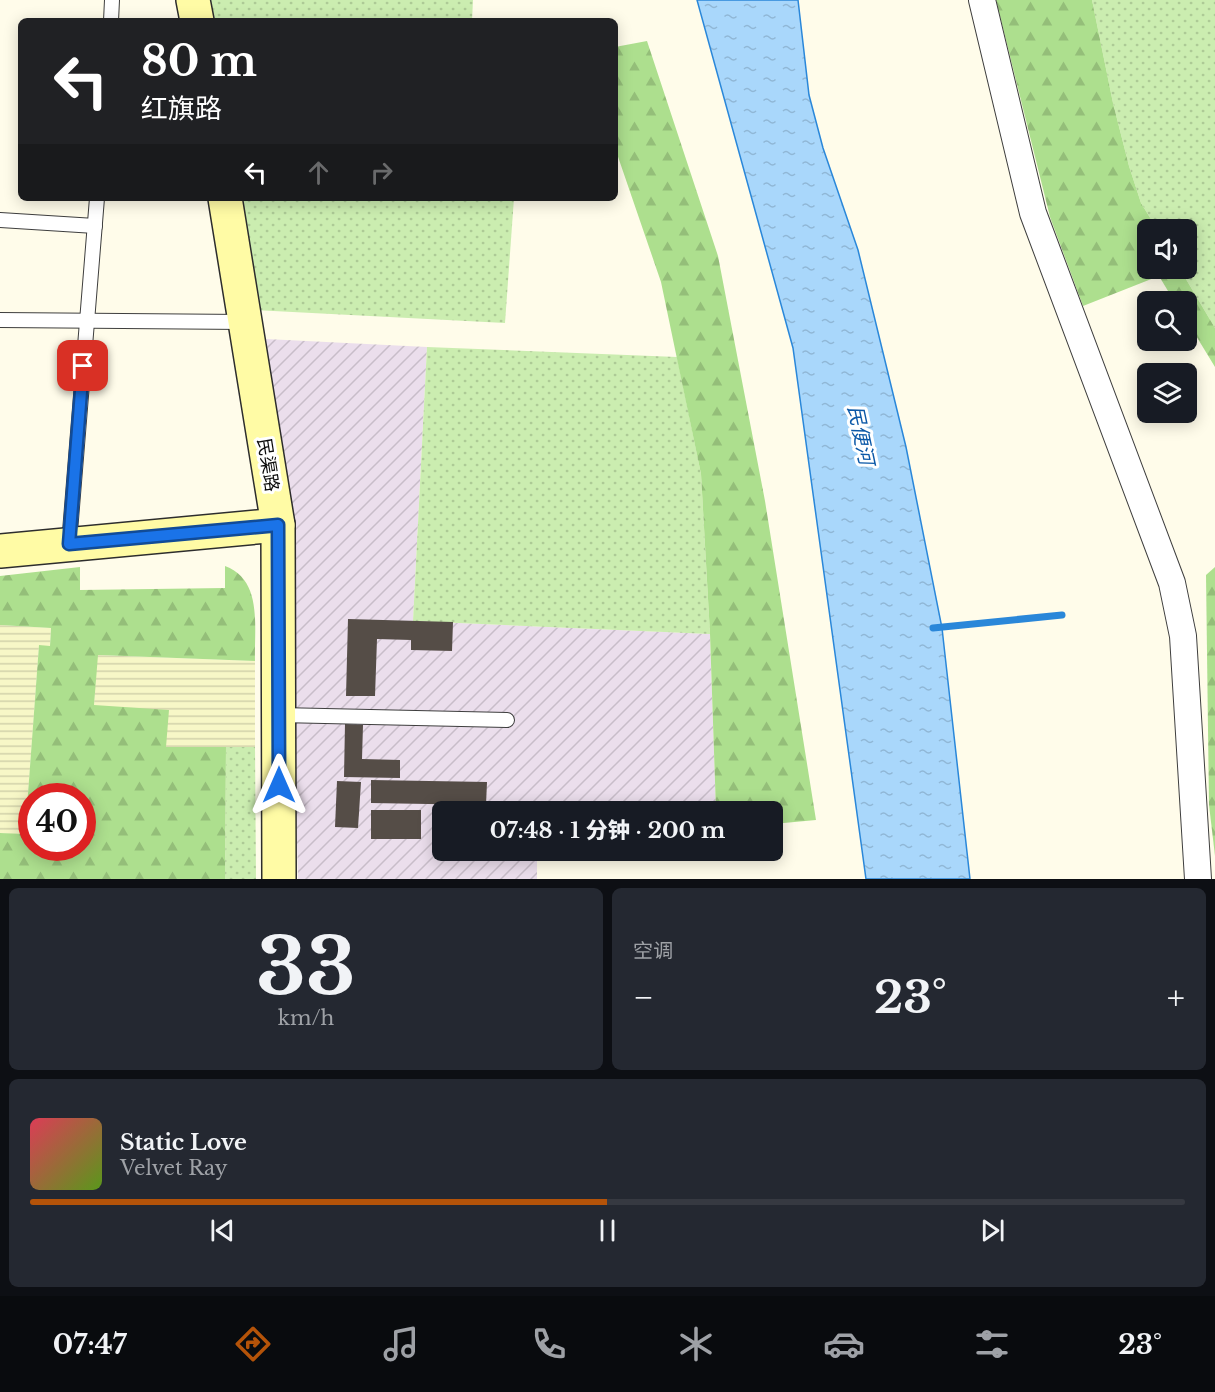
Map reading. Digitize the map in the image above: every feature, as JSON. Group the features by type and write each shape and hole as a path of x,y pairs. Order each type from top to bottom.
{"street":[{"path":"193,0 196,18"},
{"path":"982,0 1033,213 1172,583 1183,636 1198,879"},
{"name":"民渠路","path":"225,201 278,525 279,879"},
{"path":"0,551 278,525"}],"lane":[{"path":"111,18 112,0"},
{"path":"69,544 97,201"},
{"path":"0,220 94,226"},
{"path":"0,320 245,322"},
{"path":"279,715 507,720"}],"shaded area":[{"path":"266,339 427,347 413,621 710,634 716,801 432,801 432,861 537,861 537,879 298,879 292,656 293,521"}],"green space":[{"path":"204,0 473,0 472,18 207,18"},
{"path":"996,0 1092,0 1113,103 1129,166 1141,203 1151,219 1137,219 1137,279 1151,279 1083,306 1050,217"},
{"path":"1092,0 1215,0 1215,328 1197,298 1197,291 1193,291 1186,279 1197,279 1197,219 1151,219 1141,203 1113,103"},
{"path":"647,41 718,256 765,501 816,820 783,823 783,801 716,801 710,634 701,474 661,282 618,157 618,46"},
{"path":"236,201 514,201 505,323 254,310"},
{"path":"1161,279 1186,279 1193,291 1168,291"},
{"path":"1197,298 1215,328 1215,367 1197,337"},
{"path":"427,347 677,357 701,474 710,634 413,621"},
{"path":"225,566 246,582 254,606 255,661 98,655 94,705 169,710 166,747 226,747 225,879 0,879 0,833 18,834 18,861 96,861 96,783 29,783 39,645 50,646 51,628 0,625 0,576 80,567 80,590 225,588"},
{"path":"1215,567 1215,856 1209,805 1206,575"},
{"path":"0,625 51,628 50,646 39,646 29,783 18,783 18,834 0,833"},
{"path":"97,655 255,661 255,747 166,747 94,705"},
{"path":"226,747 255,747 256,879 225,879"}],"water":[{"name":"民便河","path":"697,0 798,0 809,95 823,148 858,250 906,447 942,628 970,879 866,879 793,348"}],"building":[{"path":"348,619 453,622 452,651 411,650 411,640 377,639 375,696 346,696"},
{"path":"345,724 363,725 362,759 400,760 400,778 344,777"},
{"path":"371,780 487,782 486,801 432,801 432,804 371,803"},
{"path":"337,781 361,782 358,828 335,827"},
{"path":"371,810 421,810 421,839 371,839"}],"waterway":[{"path":"933,628 1062,615"}],"route":[{"path":"83,366 69,544 278,525 279,785"}]}
